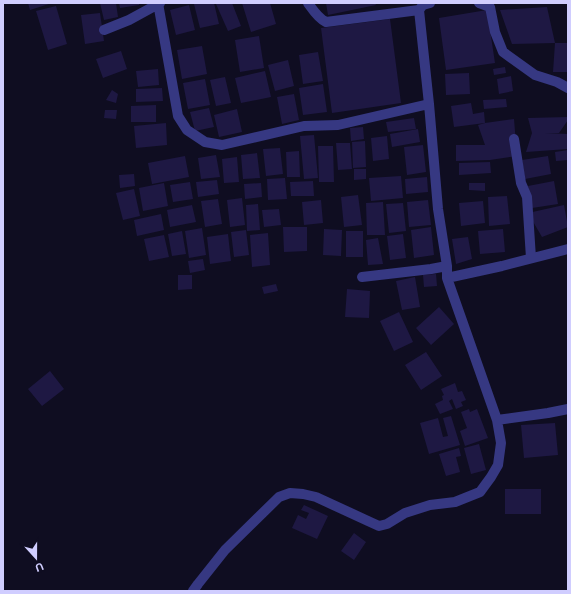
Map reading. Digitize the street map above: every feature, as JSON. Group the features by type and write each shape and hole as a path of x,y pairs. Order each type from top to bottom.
{"street":[{"path":"104,30 129,20 159,3 178,116 187,130 205,142 222,145 304,126 338,125 429,104"},
{"path":"308,3 314,12 326,22 419,10 423,5 430,3"},
{"path":"479,3 490,7 495,32 503,52 535,75 557,82 568,88"},
{"path":"193,591 225,550 279,496 290,493 316,497 379,526 387,524 405,513 430,505 455,502 480,492 492,477 498,465 501,443 497,420 447,278 447,266 438,209 419,10"},
{"path":"514,139 521,183 527,197 531,258"},
{"path":"447,278 568,249"},
{"path":"362,277 431,270 447,266"},
{"path":"497,420 568,409"}],"building":[{"path":"28,3 52,3 30,10"},
{"path":"100,3 116,3 118,17 104,20"},
{"path":"119,3 139,3 139,5 120,8"},
{"path":"214,3 219,24 200,28 194,4"},
{"path":"232,3 241,26 228,31 216,4"},
{"path":"242,3 270,3 276,24 251,32"},
{"path":"326,3 375,3 376,5 328,15"},
{"path":"189,5 195,30 176,35 170,10"},
{"path":"56,6 67,44 48,50 36,11"},
{"path":"547,7 555,43 512,44 500,10"},
{"path":"487,10 495,63 446,70 439,18"},
{"path":"100,13 104,41 85,44 81,15"},
{"path":"390,19 401,103 332,113 321,28"},
{"path":"259,36 264,68 240,72 235,40"},
{"path":"555,43 568,43 567,72 553,72"},
{"path":"202,46 207,74 182,79 177,50"},
{"path":"121,51 127,69 103,78 96,59"},
{"path":"318,52 323,81 303,84 299,55"},
{"path":"288,60 294,86 275,91 268,65"},
{"path":"505,67 506,73 494,75 493,69"},
{"path":"158,69 159,85 138,87 136,71"},
{"path":"265,71 271,97 241,103 235,78"},
{"path":"469,73 470,94 446,95 445,74"},
{"path":"511,76 513,91 499,94 497,79"},
{"path":"225,77 231,103 216,106 210,80"},
{"path":"205,79 210,105 188,109 183,83"},
{"path":"323,84 327,112 303,115 299,88"},
{"path":"162,88 163,101 136,102 136,89"},
{"path":"112,90 118,94 116,103 106,100"},
{"path":"294,94 299,120 282,124 277,97"},
{"path":"506,99 507,107 484,109 483,100"},
{"path":"471,103 473,114 484,112 485,123 454,127 451,106"},
{"path":"156,105 156,122 131,122 131,106"},
{"path":"209,108 214,127 195,131 190,112"},
{"path":"237,109 242,132 219,137 214,115"},
{"path":"105,110 117,110 116,119 104,118"},
{"path":"568,117 568,120 559,133 545,133 568,134 568,149 526,152 532,133 528,118"},
{"path":"414,118 416,129 388,132 386,122"},
{"path":"514,119 517,156 490,160 456,161 456,145 485,145 478,125"},
{"path":"166,123 167,145 136,148 134,126"},
{"path":"363,127 364,139 351,141 350,128"},
{"path":"418,129 420,142 392,147 390,134"},
{"path":"314,135 318,178 304,179 300,136"},
{"path":"387,136 389,159 373,161 371,138"},
{"path":"365,141 366,167 353,168 352,142"},
{"path":"336,143 350,143 352,169 338,170"},
{"path":"423,145 426,172 407,175 404,147"},
{"path":"318,146 333,146 334,182 319,182"},
{"path":"280,148 283,174 266,176 263,149"},
{"path":"568,150 568,160 556,161 555,152"},
{"path":"299,151 300,177 287,177 286,152"},
{"path":"257,153 260,178 243,179 241,155"},
{"path":"216,155 220,177 201,179 198,158"},
{"path":"185,156 189,177 152,184 148,163"},
{"path":"548,156 551,174 525,179 522,160"},
{"path":"237,157 239,182 224,183 222,159"},
{"path":"490,162 491,173 459,175 459,163"},
{"path":"354,169 366,169 366,179 354,180"},
{"path":"134,174 135,186 120,188 119,175"},
{"path":"401,176 403,198 371,201 369,178"},
{"path":"427,177 428,192 406,194 405,179"},
{"path":"285,178 287,199 268,200 267,179"},
{"path":"217,180 219,194 198,197 196,182"},
{"path":"313,181 314,196 291,196 290,182"},
{"path":"554,181 558,204 532,208 528,186"},
{"path":"190,182 193,199 173,202 170,185"},
{"path":"164,183 168,206 143,211 139,188"},
{"path":"261,183 262,197 245,199 244,184"},
{"path":"469,183 485,183 485,191 469,190"},
{"path":"134,189 140,216 123,220 116,193"},
{"path":"358,195 362,225 344,227 341,197"},
{"path":"507,196 510,224 489,226 488,197"},
{"path":"242,198 245,225 230,227 227,200"},
{"path":"218,199 222,224 205,227 201,201"},
{"path":"321,200 323,223 304,225 302,202"},
{"path":"428,200 431,225 409,227 407,202"},
{"path":"483,201 485,223 461,226 459,203"},
{"path":"383,202 385,235 367,235 366,203"},
{"path":"403,203 406,231 389,233 386,204"},
{"path":"258,204 260,230 247,231 246,205"},
{"path":"192,205 196,222 170,227 167,210"},
{"path":"564,205 568,227 542,237 528,213"},
{"path":"279,209 281,225 264,227 262,210"},
{"path":"161,214 164,230 137,236 134,220"},
{"path":"283,227 307,227 307,251 284,252"},
{"path":"431,227 434,255 414,258 411,230"},
{"path":"202,228 206,255 189,258 185,231"},
{"path":"324,229 342,230 341,256 323,255"},
{"path":"503,229 505,252 480,254 478,231"},
{"path":"246,230 249,255 234,257 231,232"},
{"path":"182,231 186,254 172,256 168,234"},
{"path":"346,231 363,231 363,257 346,257"},
{"path":"268,233 270,265 252,267 250,235"},
{"path":"228,234 231,261 210,264 207,237"},
{"path":"403,234 406,258 390,260 387,236"},
{"path":"164,235 169,257 149,261 144,239"},
{"path":"468,237 472,259 456,264 452,239"},
{"path":"378,238 383,264 368,265 366,240"},
{"path":"203,259 205,270 190,273 188,261"},
{"path":"436,274 437,286 424,287 423,275"},
{"path":"178,275 192,275 192,289 178,290"},
{"path":"415,277 420,307 402,310 396,281"},
{"path":"276,284 278,291 264,294 262,287"},
{"path":"347,289 370,291 369,318 345,317"},
{"path":"439,307 454,324 431,345 416,328"},
{"path":"399,312 413,342 394,351 380,321"},
{"path":"426,352 442,376 421,390 405,365"},
{"path":"50,371 64,389 42,406 28,389"},
{"path":"455,383 458,392 462,391 466,400 461,402 463,406 456,409 452,399 449,401 453,409 440,414 435,404 443,400 442,396 444,395 441,389"},
{"path":"469,409 470,412 477,409 488,438 465,446 460,431 467,428 461,412"},
{"path":"451,416 460,445 429,454 420,423 438,418 443,437 448,436 443,418"},
{"path":"555,423 558,455 524,458 521,425"},
{"path":"479,444 486,470 471,474 464,448"},
{"path":"459,448 461,456 456,457 460,472 446,476 439,454"},
{"path":"505,489 541,489 541,514 505,514"},
{"path":"304,505 328,516 317,539 292,528 298,515 306,519 309,513 301,510"},
{"path":"354,533 366,542 354,560 341,551"}]}
